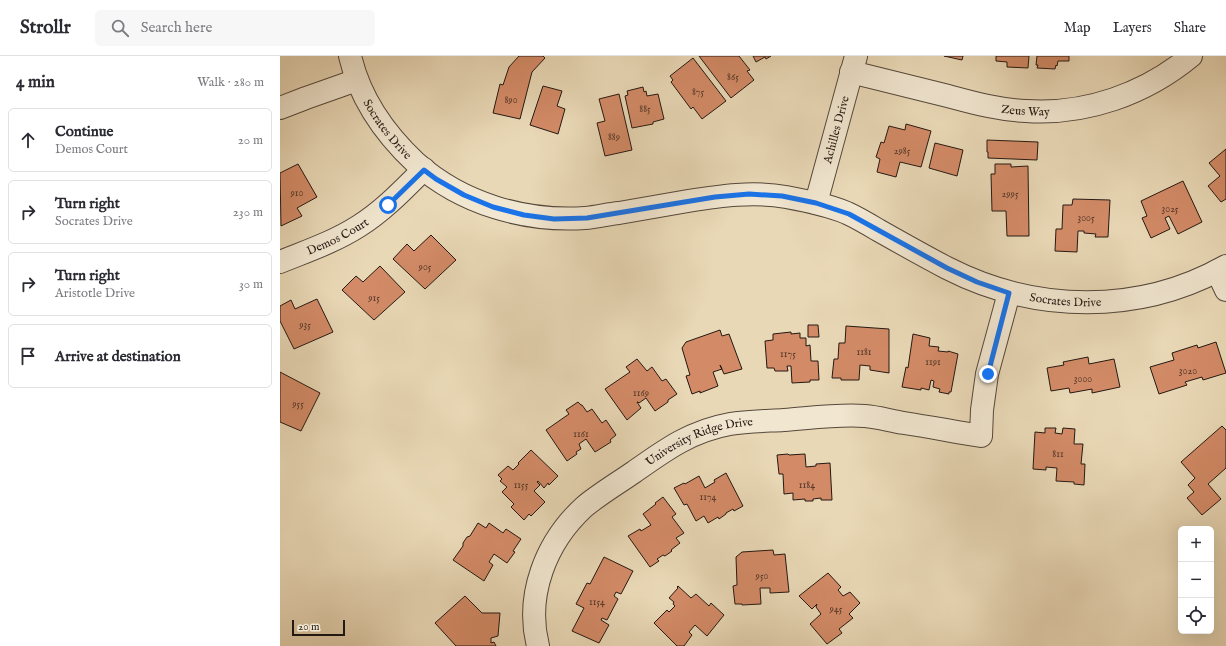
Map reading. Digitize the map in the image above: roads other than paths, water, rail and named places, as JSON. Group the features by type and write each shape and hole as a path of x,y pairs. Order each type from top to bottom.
{"street":[{"name":"Socrates Drive","path":"350,56 357,80 379,122 400,148 424,170 436,179 464,195 493,207 524,215 554,219 587,218 715,197 749,194 782,196 816,203 849,214 947,268 977,282 1009,293 1048,301 1084,303 1119,301 1154,295 1191,283 1223,276"},
{"name":"Zeus Way","path":"853,64 994,108 1026,111 1059,111 1092,106 1121,97 1149,84 1177,68 1191,56"},
{"name":"Achilles Drive","path":"816,203 853,64"},
{"path":"280,108 357,80"},
{"name":"Demos Court","path":"280,262 331,242 359,226 388,205 424,170"},
{"name":"University Ridge Drive","path":"538,646 534,613 537,590 544,565 554,543 568,523 585,506 662,452 681,441 705,430 730,424 839,416 866,416 981,436 982,410 988,374 1009,293"}]}
